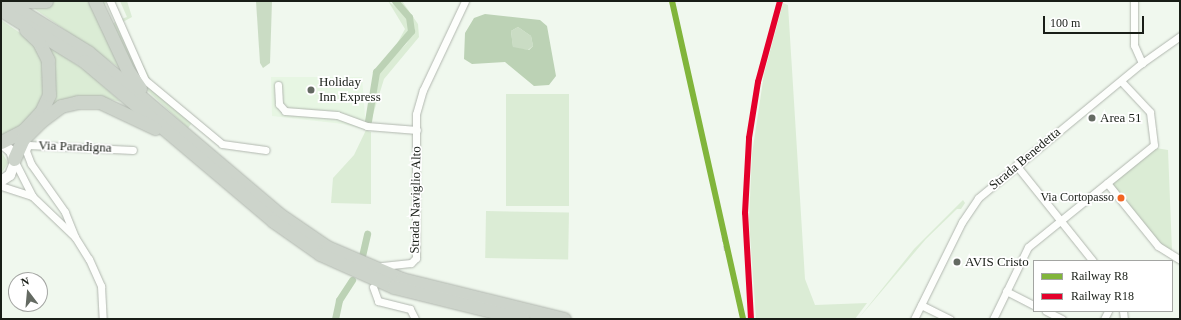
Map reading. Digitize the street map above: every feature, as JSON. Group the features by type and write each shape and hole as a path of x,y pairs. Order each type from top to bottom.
{"highway":[{"path":"5,1 88,52 291,223 347,258 409,282 564,319"},
{"path":"23,1 46,1"},
{"path":"95,1 134,80 190,138"},
{"path":"1,10 84,61 290,234 353,272 401,289 523,319"},
{"path":"1,14 39,42 47,57 51,80 41,112 20,134 1,142"},
{"path":"14,160 23,139 50,113 78,102 100,102 153,127 217,174"}],"street":[{"path":"110,1 145,80 217,142 231,147 266,150"},
{"name":"Strada Naviglio Alto","path":"382,266 411,263 416,258 417,130 423,90 465,1"},
{"path":"1134,1 1134,45 1142,63"},
{"name":"Strada Benedetta","path":"914,319 969,209 1016,165 1142,63 1180,36"},
{"path":"993,319 1026,249 1154,145 1150,112 1121,81"},
{"name":"Strada Naviglio Alto","path":"278,85 279,106 285,111 337,115 367,126 417,130"},
{"name":"Via Paradigna","path":"1,142 14,160 32,196 75,238"},
{"name":"Via Paradigna","path":"103,319 101,286 75,238 65,212 31,164 26,151 28,145 133,150"},
{"path":"1,182 10,175 14,160"},
{"path":"1016,165 1092,260"},
{"path":"1107,183 1158,246 1170,258 1180,260"},
{"name":"Via Paradigna","path":"1,186 32,196"},
{"path":"373,287 378,301 410,308 415,319"},
{"path":"1006,291 1033,304"},
{"path":"921,305 950,319"},
{"path":"1048,312 1062,319"}],"shaded area":[{"path":"53,1 92,1 121,69 32,7"},
{"path":"97,1 106,2 104,7 112,24 115,22 140,77 192,123 188,128 140,84"},
{"path":"120,1 127,1 132,17 121,23 151,80 148,82 119,20 127,17"},
{"path":"256,1 272,1 270,63 263,68 260,63"},
{"path":"388,1 405,14 409,27 405,39 393,51 405,29"},
{"path":"398,1 402,1 418,24 419,37 384,79 371,121 377,74 407,43 413,31 412,19"},
{"path":"783,3 788,5 805,279 815,305 867,303 855,319 756,319 749,220 752,154 764,74"},
{"path":"485,14 540,20 547,26 556,76 549,85 534,86 505,62 472,64 464,59 465,33 474,18","holes":["518,27 531,36 533,46 529,50 513,47 511,31"]},
{"path":"1,20 35,43 48,80 34,116 6,135 1,135"},
{"path":"518,27 531,36 533,46 528,50 513,48 511,31"},
{"path":"48,46 86,71 121,102 101,97 51,108"},
{"path":"271,77 362,77 366,130 343,124 272,116"},
{"path":"506,94 569,94 569,206 506,206"},
{"path":"366,130 371,132 371,204 331,203 333,178 354,155"},
{"path":"1156,148 1168,150 1172,251 1159,245 1110,184"},
{"path":"1,151 8,163 1,174"},
{"path":"963,200 965,203 961,209 957,209 926,239 858,319 914,249"},
{"path":"486,211 569,212 568,259 485,258"}],"waterway":[{"path":"368,121 376,72 411,31 409,17 395,1"},
{"path":"362,256 367,234"},
{"path":"335,319 339,300 352,280"}],"railway":[{"path":"716,197 725,251"}],"rail line":[{"name":"R8","path":"672,1 743,319"},
{"name":"R18","path":"751,319 745,213 749,138 758,82 780,1"}],"place":[{"name":"Holiday Inn Express","path":"311,90"},
{"name":"Area 51","path":"1092,118"},
{"name":"Via Cortopasso","path":"1121,198"},
{"name":"AVIS Cristo","path":"957,262"}]}
